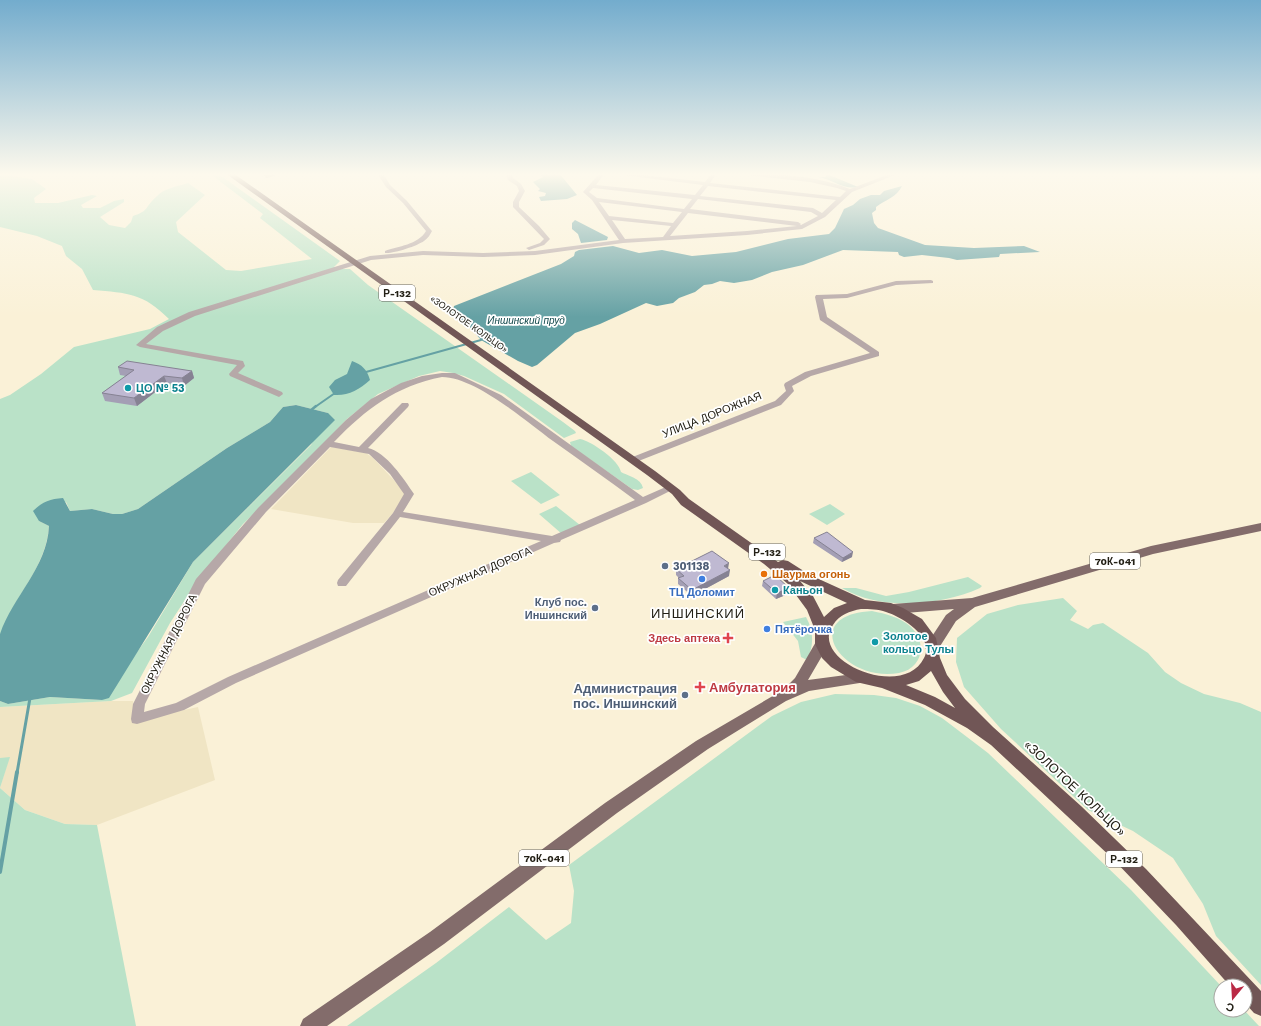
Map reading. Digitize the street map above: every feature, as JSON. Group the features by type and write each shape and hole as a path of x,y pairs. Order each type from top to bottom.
{"highway":[{"name":"«ЗОЛОТОЕ КОЛЬЦО»","path":"295,221 633,460 674,490 685,502 769,561 793,581 808,599 824,631 828,654 836,663 861,678 884,683 930,701 972,724 996,740"},
{"name":"«ЗОЛОТОЕ КОЛЬЦО»","path":"674,490 692,498 805,578 862,604 893,609 908,616 920,625 949,690 996,740 1099,834 1156,891 1236,978"},
{"name":"«ЗОЛОТОЕ КОЛЬЦО»","path":"824,631 841,609 862,604"},
{"name":"«ЗОЛОТОЕ КОЛЬЦО»","path":"884,683 901,681 914,677 923,671 932,652"},
{"name":"«ЗОЛОТОЕ КОЛЬЦО»","path":"1253,997 1261,1006"}],"main road":[{"name":"70К-041","path":"893,609 972,603 1151,550 1261,527"},
{"name":"70К-041","path":"932,652 951,618 972,603"},
{"name":"70К-041","path":"782,697 800,682 824,631"},
{"name":"70К-041","path":"310,1026 437,938 646,783 716,736 782,697 807,686 861,678"}],"street":[{"path":"279,394 233,374 241,366 240,363 140,345 160,329 185,317 419,241 429,233 420,221"},
{"path":"483,255 544,244 547,240 531,221"},
{"path":"608,221 623,241"},
{"path":"634,221 675,225"},
{"path":"665,238 678,221"},
{"path":"773,221 800,224 802,227"},
{"path":"370,258 423,253 483,255 535,253 623,241 747,233 802,227 815,221"},
{"name":"УЛИЦА ДОРОЖНАЯ","path":"633,460 778,403 790,391 788,385 808,374 876,354 823,318 819,297 847,296 896,283 931,282"},
{"name":"ОКРУЖНАЯ ДОРОГА","path":"643,501 498,397 467,381 452,375 442,375 425,378 388,392 367,406 262,510 200,582 139,704 137,719 180,707 232,680 643,501 674,490"},
{"path":"362,449 405,405"},
{"path":"329,444 362,449 378,456 393,472 409,494 397,514 342,583"},
{"path":"397,514 556,540"}],"shaded area":[{"path":"331,447 366,453 373,458 406,493 393,513 384,523 353,523 271,509"},
{"path":"133,701 137,720 198,707 215,780 97,825 65,824 25,810 0,788 9,758 0,758 0,707"}],"green space":[{"path":"0,221 104,221 109,225 125,228 131,221 177,221 176,222 178,232 226,270 241,271 312,259 264,221 284,221 340,261 334,267 339,269 350,269 368,285 563,422 576,433 564,438 504,394 464,376 453,373 440,371 419,376 378,394 347,419 292,477 243,524 198,580 170,623 132,693 111,701 0,707 0,701 8,704 50,697 102,700 148,637 193,562 311,445 328,413 296,405 283,407 270,422 227,448 138,509 122,514 113,514 92,509 70,511 66,502 39,521 49,526 45,547 37,567 13,608 0,635 0,399 10,395 41,374 74,347 150,329 169,319 160,310 143,299 116,292 93,290 82,269 66,256 62,246 37,236 0,227"},
{"path":"580,439 591,443 604,452 615,462 621,472 640,482 643,488 638,490 632,489 571,446 570,442"},
{"path":"531,472 560,495 541,504 511,481"},
{"path":"830,504 845,514 827,525 809,514"},
{"path":"556,506 580,525 562,534 539,514"},
{"path":"968,577 982,586 964,594 929,602 892,603 857,595 842,588 856,588 886,596 909,592"},
{"path":"1063,598 1077,611 1070,620 1088,629 1093,625 1103,623 1148,653 1165,672 1181,683 1204,694 1240,703 1261,712 1261,985 1216,936 1203,904 1173,858 1133,831 1088,810 1001,729 964,687 956,662 957,638 987,614 1018,605"},
{"path":"872,611 898,618 911,627 916,633 920,640 920,654 917,661 907,671 899,673 878,673 860,668 845,659 836,647 832,635 836,624 849,615"},
{"path":"806,617 812,633 812,644 807,660 801,657 798,641 783,622"},
{"path":"835,694 874,695 896,698 920,706 942,718 988,753 1131,890 1214,978 1213,1018 1252,1018 1259,1026 347,1026 436,963 509,907 546,940 571,923 574,891 569,865 772,716 801,702"},
{"path":"10,757 0,788 0,758"},
{"path":"0,788 25,810 65,824 97,825 136,1026 0,1026"}],"water":[{"path":"577,221 608,237 607,240 581,243 578,234 572,229 572,223"},
{"name":"Иншинский пруд","path":"838,221 874,221 878,228 925,245 974,248 1024,246 1040,252 1000,254 999,257 957,260 922,255 904,257 899,255 898,252 843,250 803,265 772,272 752,280 734,283 720,281 704,285 695,292 679,298 673,303 657,306 646,303 600,324 575,333 537,365 532,367 518,361 481,340 469,326 452,314 454,306 561,264 574,256 575,252 579,250 613,246 639,253 662,250 692,256 736,252 788,239 829,234 835,228"},
{"path":"352,361 364,368 370,380 353,392 334,395 329,387 335,380 347,374"},
{"path":"296,405 328,413 335,420 193,562 109,698 102,700 50,697 8,704 0,701 0,634 13,607 36,569 47,541 49,526 39,521 33,511 46,502 63,498 70,511 92,509 113,514 122,514 138,509 227,448 270,422 283,407"}],"building":[{"path":"127,361 192,371 182,378 164,376 134,398 102,393 134,370 118,367"},
{"path":"827,532 853,552 843,558 814,538"},
{"name":"ТЦ Доломит","path":"712,551 729,563 724,566 730,570 692,590 678,578 684,576 676,569"},
{"path":"775,575 789,588 777,593 763,581"}],"waterway":[{"path":"366,372 481,340"},
{"path":"315,407 335,393"},
{"path":"310,411 316,406"},
{"path":"17,773 30,698"},
{"path":"0,872 17,772"}],"place":[{"name":"ЦО № 53","path":"128,388"},
{"name":"301138","path":"665,566"},
{"name":"Шаурма огонь","path":"764,574"},
{"name":"ТЦ Доломит","path":"702,579"},
{"name":"Каньон","path":"775,590"},
{"name":"Клуб пос. Иншинский","path":"595,608"},
{"name":"Пятёрочка","path":"767,629"},
{"name":"Здесь аптека","path":"728,638"},
{"name":"Золотое кольцо Тулы","path":"875,642"},
{"name":"Амбулатория","path":"700,687"},
{"name":"Администрация пос. Иншинский","path":"685,695"}],"district":[{"name":"ИНШИНСКИЙ","path":"698,613"}]}
